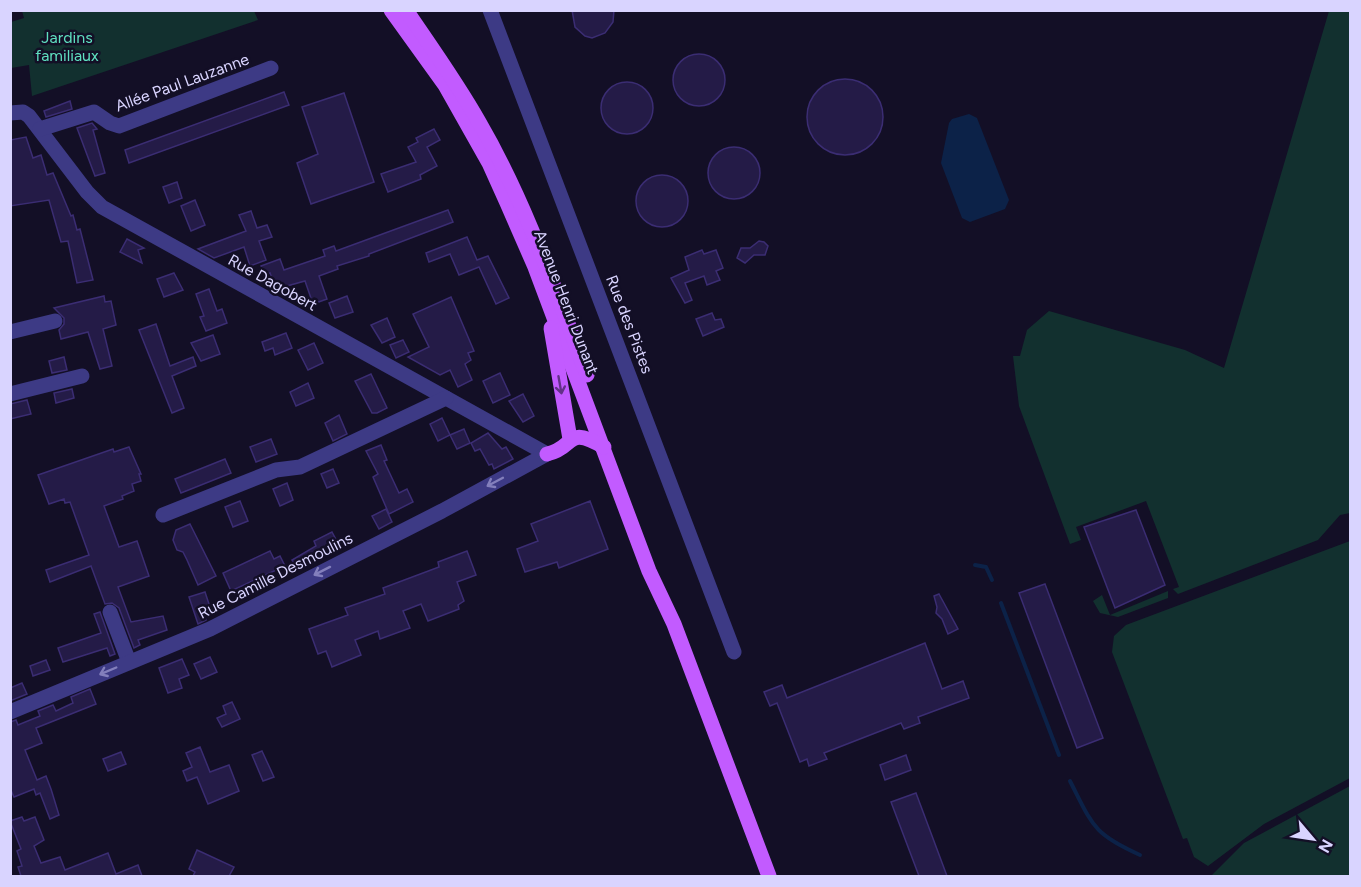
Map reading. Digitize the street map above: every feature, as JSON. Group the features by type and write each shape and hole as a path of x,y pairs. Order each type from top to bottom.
{"main road":[{"name":"Avenue Henri Dunant","path":"391,10 445,85 489,163 550,307 649,571 674,624 769,876"},
{"name":"Avenue Henri Dunant","path":"405,10 447,68 480,123 523,209 654,555 674,624"},
{"path":"550,307 550,325 570,439"},
{"path":"547,454 555,452 570,439 587,438 604,447"},
{"name":"Avenue Henri Dunant","path":"757,840 777,876"}],"street":[{"name":"Rue des Pistes","path":"490,10 734,652"},
{"name":"Allée Paul Lauzanne","path":"40,129 94,112 119,126 272,68"},
{"name":"Rue Dagobert","path":"10,113 26,114 87,192 102,207 547,454"},
{"path":"10,332 55,321"},
{"path":"10,394 82,376"},
{"path":"163,515 276,470 300,467 446,398"},
{"name":"Rue Camille Desmoulins","path":"10,712 210,629 448,508 547,454"},
{"path":"110,612 129,662"}],"green space":[{"name":"Jardins familiaux","path":"22,11 254,11 258,20 32,96 29,65 11,68 11,22 24,18"},
{"path":"1329,11 1350,11 1350,513 1340,515 1318,540 1178,594 1173,589 1179,587 1146,501 1076,527 1081,540 1070,544 1019,406 1013,356 1020,356 1027,330 1049,311 1185,350 1224,368"},
{"path":"1350,541 1350,778 1264,824 1208,866 1194,857 1187,838 1183,839 1112,652 1114,636 1126,625"},
{"path":"1168,591 1168,598 1118,617 1100,613 1093,601 1102,595 1110,615"},
{"path":"1350,786 1350,876 1211,876 1244,843"}],"water":[{"path":"969,114 977,118 1009,200 1005,209 970,222 962,218 941,163 949,123 952,119"}],"building":[{"path":"572,10 614,10 613,22 605,33 592,38 585,36 575,27"},
{"path":"699,54 709,56 717,62 723,70 725,80 723,90 717,98 709,104 699,106 689,104 681,98 675,90 673,80 675,70 681,62 689,56"},
{"path":"838,79 852,79 866,85 877,96 883,110 880,132 872,144 852,155 838,155 824,149 813,138 807,124 807,110 813,96 824,85"},
{"path":"627,82 637,84 645,90 651,98 653,108 651,118 645,126 637,132 627,134 617,132 609,126 603,118 601,108 603,98 609,90 617,84"},
{"path":"284,92 289,105 129,163 125,150"},
{"path":"344,93 374,182 311,204 297,163 318,154 302,107"},
{"path":"70,101 72,109 46,117 44,111"},
{"path":"92,123 97,129 93,130 105,173 95,176 77,128"},
{"path":"434,129 440,140 427,147 437,166 420,175 421,179 388,192 381,174 416,162 408,147 418,142 416,138"},
{"path":"26,137 33,158 41,155 47,175 53,173 71,216 73,215 77,230 80,229 93,280 77,283 68,241 61,242 49,200 10,206 10,140"},
{"path":"734,147 744,149 752,155 758,163 760,173 758,183 752,191 744,197 734,199 724,197 716,191 710,183 708,173 710,163 716,155 724,149"},
{"path":"662,175 672,177 680,183 686,191 688,201 686,211 680,219 672,225 662,227 652,225 644,219 638,211 636,201 638,191 644,183 652,177"},
{"path":"177,182 182,198 169,203 163,187"},
{"path":"195,200 205,225 191,231 181,206"},
{"path":"448,210 453,222 369,254 369,256 337,266 338,269 319,276 327,299 313,304 305,281 276,289 270,273 264,275 261,266 280,259 284,270 325,256 323,250 334,246 336,251"},
{"path":"251,211 257,228 267,225 272,237 259,241 266,260 250,266 244,247 214,258 198,249 246,231 239,215"},
{"path":"467,237 477,260 488,256 509,298 496,304 479,267 459,275 450,254 429,262 426,253"},
{"path":"127,239 144,248 138,250 142,263 120,252"},
{"path":"759,241 768,246 765,255 754,255 745,263 737,258 741,248 750,248"},
{"path":"702,250 704,254 716,250 723,268 716,271 720,280 707,285 704,276 685,283 692,300 685,303 671,278 689,270 685,257"},
{"path":"174,273 183,290 164,297 157,279"},
{"path":"209,289 217,311 222,309 227,323 206,331 200,317 204,316 196,294"},
{"path":"104,296 105,302 111,301 116,325 103,329 112,366 100,369 88,332 61,339 59,330 64,324 64,318 54,308"},
{"path":"347,296 353,312 335,318 329,303"},
{"path":"451,297 474,351 468,353 471,360 465,364 472,380 458,387 450,370 440,375 408,357 429,347 413,314"},
{"path":"712,313 715,320 721,319 724,327 703,336 696,319"},
{"path":"387,318 395,337 382,343 371,325"},
{"path":"156,324 170,366 193,357 196,366 172,376 184,408 172,413 139,330"},
{"path":"286,333 292,348 275,355 273,348 265,351 262,342"},
{"path":"213,335 220,354 201,361 191,343"},
{"path":"403,340 409,352 396,358 390,345"},
{"path":"314,343 323,363 308,370 298,350"},
{"path":"64,357 67,370 52,373 49,361"},
{"path":"500,373 510,395 493,403 483,381"},
{"path":"371,374 387,408 377,413 372,413 355,381"},
{"path":"308,383 314,398 296,406 290,392"},
{"path":"72,389 74,398 56,403 54,393"},
{"path":"523,394 534,416 523,422 509,401"},
{"path":"27,400 31,414 10,419 10,404"},
{"path":"339,415 347,434 333,441 325,423"},
{"path":"442,418 450,435 438,441 430,424"},
{"path":"464,429 470,443 457,449 450,435"},
{"path":"488,433 502,449 506,447 513,459 494,469 492,464 489,465 480,449 475,451 471,443"},
{"path":"271,439 277,454 256,462 250,447"},
{"path":"381,445 387,460 384,461 399,493 407,489 413,502 389,514 373,477 378,474 366,451"},
{"path":"129,447 141,474 139,474 141,481 132,484 134,491 122,496 123,499 104,506 119,547 137,541 149,576 118,587 131,622 163,616 167,630 138,640 140,645 134,648 119,608 112,603 105,604 91,566 50,582 46,570 89,555 70,502 65,503 64,499 49,504 38,475 113,449 114,452"},
{"path":"225,459 231,473 181,493 175,479"},
{"path":"333,469 339,483 327,488 321,474"},
{"path":"287,483 293,500 280,506 273,489"},
{"path":"240,501 248,521 233,527 225,507"},
{"path":"590,501 608,549 559,568 557,562 525,572 517,549 538,541 531,524"},
{"path":"386,509 392,522 379,529 372,516"},
{"path":"1136,510 1165,585 1115,608 1084,527"},
{"path":"190,524 216,576 198,585 183,552 177,550 173,540 176,530"},
{"path":"332,532 340,547 297,569 292,560 316,546 314,541"},
{"path":"270,551 274,559 280,556 285,566 231,591 223,573"},
{"path":"467,551 476,575 457,582 464,601 458,605 459,609 428,621 421,604 403,611 410,628 380,639 378,631 355,640 361,655 332,667 326,651 318,654 309,629 348,615 345,608 385,594 383,588 439,567 438,562"},
{"path":"1045,584 1103,738 1077,748 1019,593"},
{"path":"205,592 210,607 203,609 206,620 198,624 189,597"},
{"path":"939,594 958,629 948,634 942,619 936,613 934,596"},
{"path":"100,612 115,654 110,656 107,648 63,662 58,648 101,633 94,614"},
{"path":"925,643 942,689 963,681 969,698 918,717 920,723 904,729 901,723 824,753 827,759 809,766 807,759 800,762 777,703 770,706 764,692 782,685 787,698"},
{"path":"210,657 217,672 201,679 194,664"},
{"path":"182,659 189,675 179,679 182,688 168,693 159,668"},
{"path":"46,660 50,670 33,676 30,666"},
{"path":"22,683 27,694 10,701 10,688"},
{"path":"90,689 96,704 36,728 42,743 25,750 37,780 46,776 51,789 59,815 50,819 40,793 36,795 34,789 14,797 10,788 10,722 16,720 18,725 40,716 38,711 53,705 56,711 73,703 71,697"},
{"path":"232,702 240,719 222,727 217,718 226,714 223,706"},
{"path":"200,747 210,772 229,765 239,791 208,804 197,777 187,781 183,771 192,767 186,753"},
{"path":"262,751 274,777 263,781 252,755"},
{"path":"121,752 126,764 108,771 103,759"},
{"path":"906,755 911,770 885,780 880,765"},
{"path":"916,793 947,876 919,876 891,802"},
{"path":"22,817 24,821 35,817 44,840 34,846 41,863 60,857 65,870 108,853 116,874 138,865 142,876 21,876 18,867 22,866 17,851 21,849 10,821"},
{"path":"197,850 234,867 229,876 193,876 195,872 189,869"}],"waterway":[{"path":"975,565 986,567 992,580"},
{"path":"1001,603 1059,755"},
{"path":"1070,781 1096,827 1112,841 1140,855"}]}
